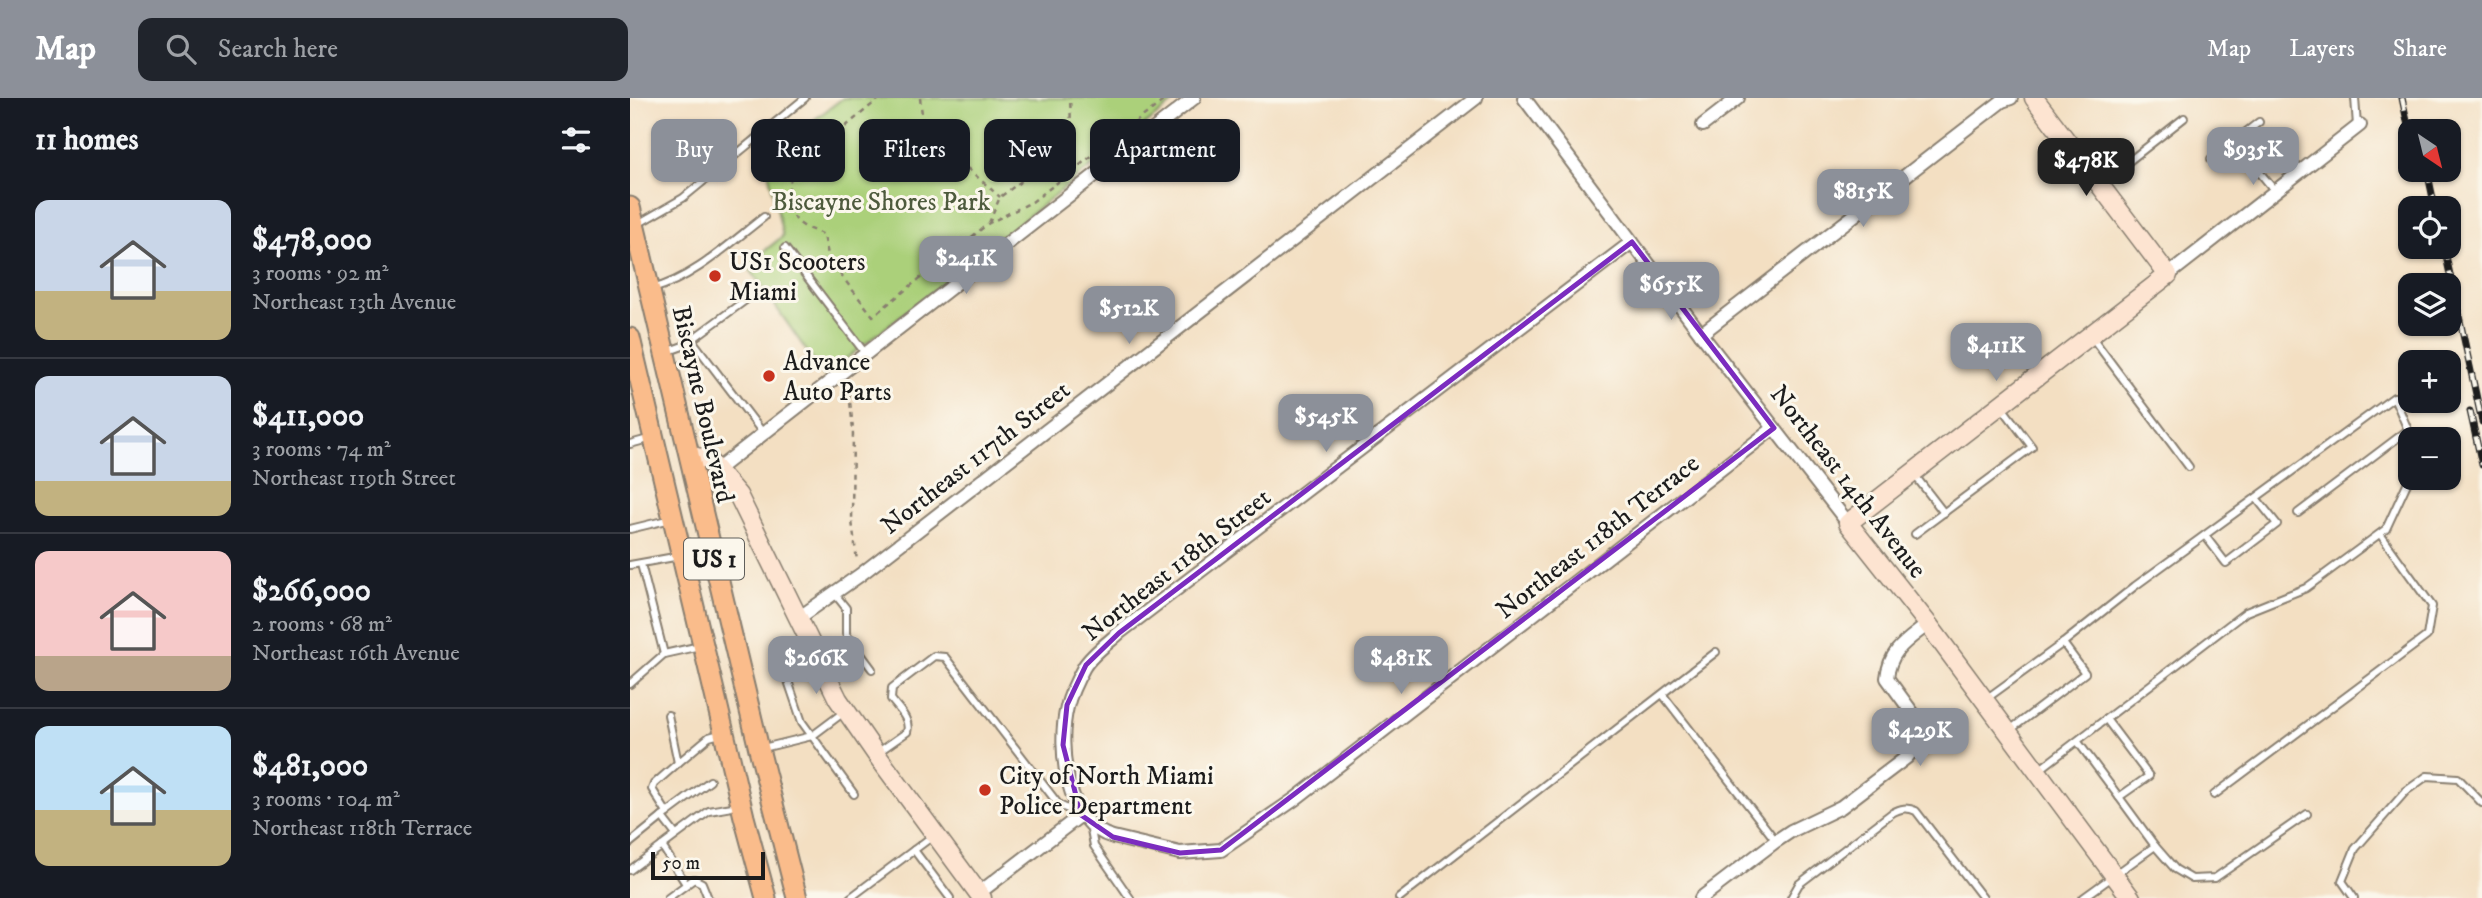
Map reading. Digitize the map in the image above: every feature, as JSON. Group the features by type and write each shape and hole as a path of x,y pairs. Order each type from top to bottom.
{"main road":[{"name":"Biscayne Boulevard","path":"632,216 797,898"},
{"name":"US 1","path":"630,338 741,805 766,898"},
{"path":"652,432 669,448 689,455"}],"street":[{"path":"718,469 1194,98"},
{"name":"Northeast 117th Street","path":"800,617 860,575 1476,98"},
{"name":"Northeast 14th Avenue","path":"1524,98 1701,334 1928,624 2131,898"},
{"path":"1703,125 1738,98"},
{"path":"1701,334 2002,101 2011,98"},
{"path":"2034,98 2168,275"},
{"path":"1848,523 2358,127"},
{"name":"Northeast 118th Street","path":"1085,819 1068,781 1063,745 1067,705 1086,665 1119,633 1632,242"},
{"name":"Northeast 118th Terrace","path":"1085,819 1106,835 1180,853 1222,850 1295,799 1774,428"},
{"path":"689,455 708,460 738,495 846,711 980,896 1085,819"},
{"path":"1701,898 1776,841 1841,807 1907,757 1917,744 1919,722 1887,678 1893,655 1901,645 1928,624"}],"lane":[{"path":"632,216 683,198 804,98"},
{"path":"2355,98 2358,127"},
{"path":"2100,184 2184,118"},
{"path":"2211,159 2259,122"},
{"path":"2234,141 2275,191"},
{"path":"649,290 671,285 764,217"},
{"path":"785,248 865,354"},
{"path":"664,352 683,346 751,296"},
{"path":"2090,335 2189,467"},
{"path":"692,340 763,433"},
{"path":"1984,700 2394,397 2407,430 2298,513"},
{"path":"1915,534 2032,447 2000,405"},
{"path":"630,444 652,432"},
{"path":"1913,473 1944,513"},
{"path":"2038,772 2246,612 2306,588 2380,534 2386,529 2404,490"},
{"path":"2206,537 2226,563 2277,524 2257,499"},
{"path":"630,529 673,518"},
{"path":"2214,795 2427,636 2432,606 2380,534"},
{"path":"630,565 682,556"},
{"path":"641,564 664,654"},
{"path":"834,593 846,608 846,634 872,669"},
{"path":"811,641 792,652 784,669 802,722 854,794"},
{"path":"2008,731 2085,673 2063,643"},
{"path":"630,684 664,654 703,645"},
{"path":"821,662 856,647"},
{"path":"1399,898 1716,652"},
{"path":"876,754 906,732 908,727 907,721 891,699 892,688 934,656 945,657 1059,805 1085,819 1094,846 1130,898"},
{"path":"1663,695 1776,841"},
{"path":"759,749 812,736 846,711"},
{"path":"668,715 678,762"},
{"path":"2106,719 2149,776 2119,797"},
{"path":"676,835 652,789 653,784 709,737 724,732"},
{"path":"2078,742 2155,846 2175,869 2192,879 2214,878 2307,814"},
{"path":"2354,898 2342,881 2355,849 2406,791 2427,776 2458,778 2482,803"},
{"path":"630,842 710,781"},
{"path":"630,870 709,811 741,805"},
{"path":"1791,898 1799,884 1892,813 1900,808 1909,808 1916,811 1983,898"},
{"path":"850,898 935,834"},
{"path":"662,846 686,884"},
{"path":"2083,898 2155,846"},
{"path":"914,850 950,898"},
{"path":"668,898 686,884 698,879 708,898"}],"path":[{"path":"880,98 793,170 790,188 790,206 795,220 824,235 830,260 873,316 989,223 1032,202 1167,98"},
{"path":"920,98 924,130 999,197"},
{"path":"989,223 999,197 1062,151 1069,140 1072,127 1070,98"},
{"path":"846,368 853,429 852,521 855,557 860,575"}],"highlighted area":[{"path":"1632,242 1774,428 1221,850 1180,853 1113,837 1081,815 1063,745 1067,705 1086,665 1119,633"}],"green space":[{"name":"Biscayne Shores Park","path":"843,98 1179,98 1152,119 1090,119 1090,168 1076,179 1076,119 984,119 984,182 1072,182 824,376 747,265 783,236 771,182 845,182 845,119 815,119"}],"railway":[{"path":"2402,98 2407,119"},
{"path":"2430,182 2432,196"},
{"path":"2447,259 2482,422"},
{"path":"2470,411 2482,465"}],"place":[{"name":"US1 Scooters Miami","path":"715,276"},
{"name":"Advance Auto Parts","path":"769,376"},
{"name":"City of North Miami Police Department","path":"985,790"}]}
